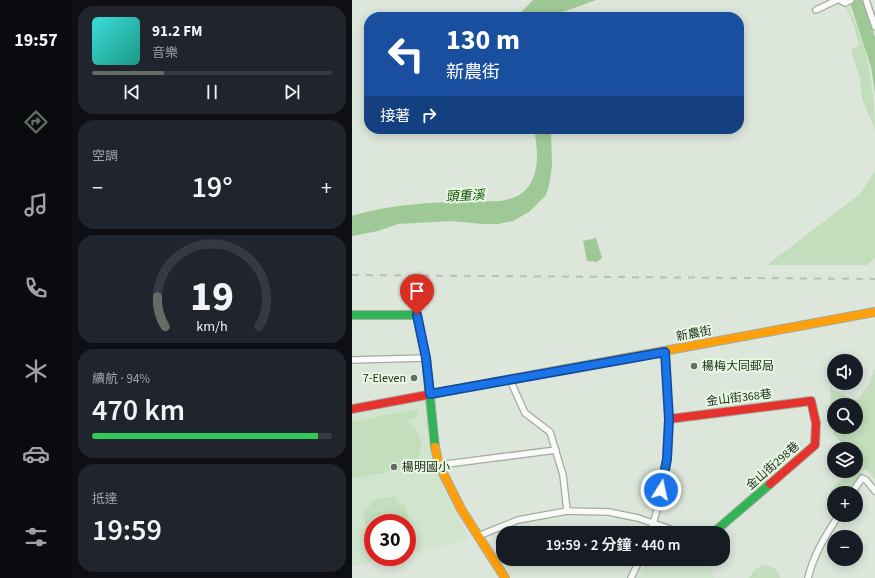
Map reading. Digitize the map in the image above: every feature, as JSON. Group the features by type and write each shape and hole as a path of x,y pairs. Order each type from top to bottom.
{"street":[{"path":"816,10 838,0 845,3 850,0"},
{"path":"866,0 875,28"},
{"name":"新農街","path":"352,409 875,312"},
{"path":"352,314 417,315 426,358 434,441 439,465 461,509 505,578"},
{"path":"652,526 658,505 667,459 669,419 665,352"},
{"path":"352,360 426,358"},
{"path":"510,380 525,413 550,432 563,475 567,511"},
{"name":"金山街368巷","path":"669,419 811,402"},
{"name":"金山街298巷","path":"720,526 815,446 817,431 815,411 811,402"},
{"path":"439,465 556,450"},
{"path":"857,486 862,478 866,480 875,491"},
{"path":"478,536 518,520 567,511 609,512 638,518 662,526"},
{"path":"808,578 812,562 834,522"},
{"path":"631,578 637,566"}],"shaded area":[{"path":"533,0 596,0 563,12 521,12"},
{"path":"849,0 862,0 875,37 875,93 871,67"},
{"path":"846,7 848,7 855,21 869,67 875,114 875,130 862,98 860,79 851,50 859,45 854,26"},
{"path":"535,134 551,134 552,166 549,186 546,195 529,212 513,221 498,224 450,221 398,224 378,231 352,236 352,216 370,211 389,207 426,203 501,201 520,195 528,187 535,172 537,163"},
{"path":"875,171 875,258 867,265 767,265 859,195"},
{"path":"596,238 602,258 597,262 587,261 583,241"},
{"path":"875,368 875,480 867,470 863,470 863,442 840,442 834,434 863,434 863,398 859,398 868,386"},
{"path":"830,390 834,390 851,398 831,398"},
{"name":"楊明國小","path":"427,400 429,447 443,487 470,539 416,552 416,514 364,514 364,564 352,567 352,415"},
{"path":"417,409 418,417 406,420 416,431 421,444 419,458 415,463 409,468 352,479 352,422"},
{"path":"844,478 858,478 853,486 835,486"},
{"path":"395,496 398,502 405,506 407,514 364,514 364,518 363,513 372,501"},
{"path":"762,565 774,568 778,572 780,578 749,578 754,570"},
{"path":"644,566 710,566 715,578 638,578"}],"railway":[{"path":"352,275 875,279"}],"traffic: fast":[{"path":"352,315 417,315 426,358 435,447"},
{"path":"721,526 770,484"}],"traffic: slow":[{"path":"517,378 875,312"},
{"path":"435,447 439,465 461,509 505,578"}],"traffic: jam":[{"path":"352,409 517,378"},
{"path":"669,419 811,401 816,423 815,445 770,484"}],"place":[{"name":"楊梅大同郵局","path":"694,366"},
{"name":"7-Eleven","path":"414,378"},
{"name":"楊明國小","path":"394,467"}],"route":[{"path":"417,315 426,358 430,394 665,352 669,419 667,459 661,490"}],"water label":[{"name":"頭重溪","path":"465,196"}]}
